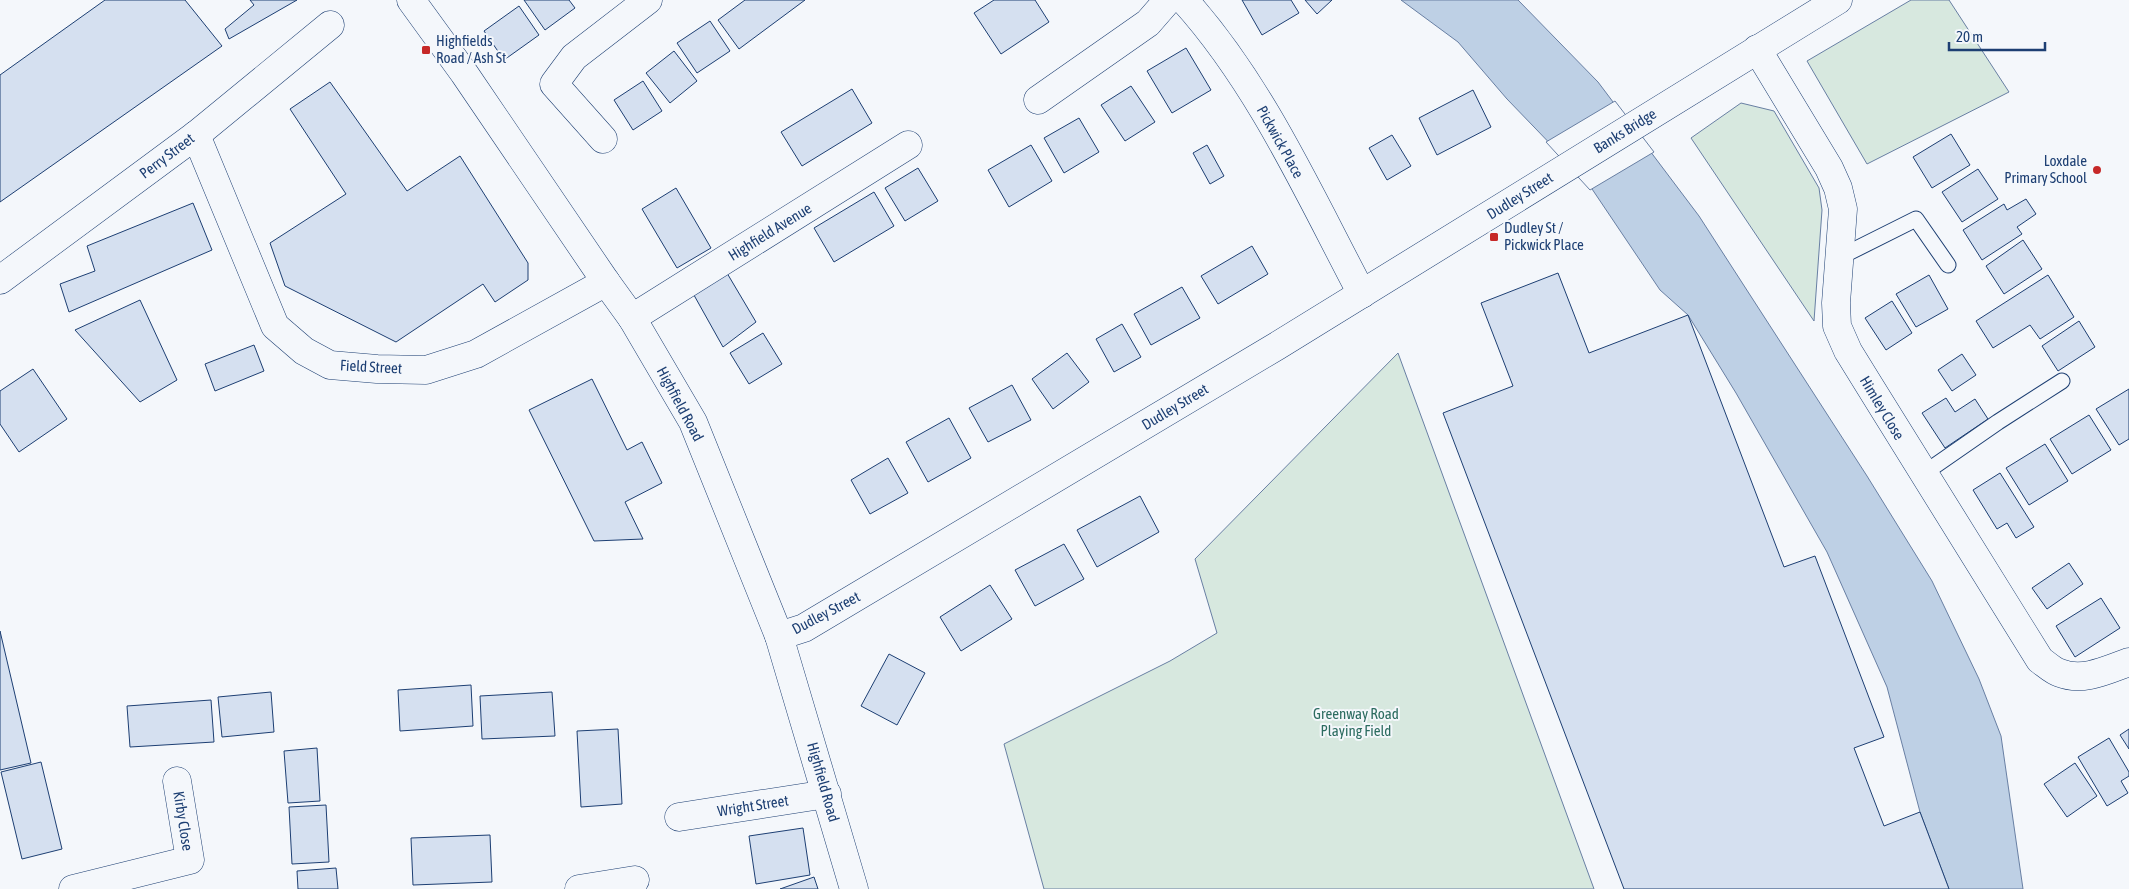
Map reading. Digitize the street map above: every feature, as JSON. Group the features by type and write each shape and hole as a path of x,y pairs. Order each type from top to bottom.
{"street":[{"name":"Highfield Road","path":"411,0 464,73 632,318 692,422 779,636 854,889"},
{"path":"603,139 554,84 574,57 648,0"},
{"path":"1038,100 1148,23 1168,0"},
{"name":"Pickwick Place","path":"1184,0 1206,25 1272,124 1362,294"},
{"path":"1757,49 1838,0"},
{"name":"Perry Street","path":"0,280 196,135 330,25"},
{"name":"Banks Bridge","path":"1565,168 1757,49"},
{"name":"Himley Close","path":"1757,49 1829,168 1838,188 1843,209 1836,303 1837,326 1848,351 2040,660 2059,673 2081,677 2129,662"},
{"name":"Field Street","path":"196,135 276,326 304,351 330,365 377,369 426,370 476,354 606,282"},
{"name":"Highfield Avenue","path":"632,318 908,145"},
{"name":"Dudley Street","path":"779,636 804,628 927,556 1362,294 1565,168"},
{"name":"Kirby Close","path":"73,889 190,860 177,781"},
{"name":"Wright Street","path":"679,818 827,794"},
{"path":"579,889 635,880"}],"lane":[{"path":"1840,257 1916,219 1948,264"},
{"path":"1923,474 1998,422 2062,381"}],"green space":[{"path":"1911,0 1949,0 2009,92 1867,164 1807,61"},
{"path":"1741,103 1774,111 1819,188 1822,210 1814,321 1691,138"},
{"name":"Greenway Road Playing Field","path":"1398,353 1594,889 1044,889 1004,744 1170,661 1217,633 1195,559"}],"water":[{"path":"1401,0 1518,0 1598,82 1699,216 1867,476 1932,581 1979,679 2001,736 2023,889 1949,889 1920,812 1887,687 1827,552 1736,393 1688,315 1660,290 1588,183 1507,99 1458,42"}],"pier":[{"path":"1615,101 1654,152 1590,190 1546,142"}],"building":[{"path":"105,0 185,0 222,46 0,202 0,75"},
{"path":"250,0 297,0 229,39 225,29 254,5"},
{"path":"524,0 569,0 575,8 545,30"},
{"path":"745,0 805,0 739,49 718,20"},
{"path":"994,0 1035,0 1049,22 1001,54 974,13"},
{"path":"1242,0 1291,0 1299,13 1262,35"},
{"path":"1305,0 1332,0 1317,14"},
{"path":"519,6 539,35 504,60 484,31"},
{"path":"710,21 730,51 697,73 677,43"},
{"path":"1186,48 1211,90 1172,113 1147,71"},
{"path":"674,51 697,81 670,103 646,73"},
{"path":"643,81 662,111 633,130 614,100"},
{"path":"330,82 407,191 460,156 528,263 528,280 495,302 483,284 396,342 285,286 270,243 346,194 290,109"},
{"path":"1131,86 1155,122 1125,141 1101,105"},
{"path":"852,89 872,123 802,166 781,132"},
{"path":"1473,90 1491,127 1437,155 1419,118"},
{"path":"1079,118 1099,152 1064,173 1044,138"},
{"path":"1951,134 1970,165 1932,188 1913,157"},
{"path":"1392,135 1411,166 1387,180 1369,148"},
{"path":"1031,145 1052,181 1009,207 988,170"},
{"path":"1207,145 1224,176 1210,184 1193,153"},
{"path":"918,168 938,201 905,221 885,188"},
{"path":"1978,169 1998,199 1962,222 1942,192"},
{"path":"676,188 711,248 677,268 642,209"},
{"path":"874,192 894,226 834,262 814,228"},
{"path":"2026,199 2036,214 2017,227 2022,234 1982,260 1963,230 2004,204 2007,210"},
{"path":"193,203 212,250 69,312 60,284 95,271 87,246"},
{"path":"2023,240 2042,269 2004,294 1986,266"},
{"path":"1252,246 1268,274 1218,304 1201,276"},
{"path":"724,268 756,322 723,347 690,288"},
{"path":"1558,273 1589,353 1688,315 1784,567 1815,556 1884,737 1854,748 1884,826 1920,812 1949,889 1624,889 1443,413 1513,386 1481,303"},
{"path":"1929,275 1948,309 1916,327 1896,294"},
{"path":"2048,275 2074,317 2040,339 2030,325 1993,348 1976,321"},
{"path":"1182,287 1200,318 1151,345 1134,314"},
{"path":"140,300 177,380 140,402 75,330"},
{"path":"1892,301 1912,333 1886,350 1865,318"},
{"path":"2079,321 2095,347 2058,371 2042,346"},
{"path":"1122,324 1141,357 1114,372 1096,339"},
{"path":"763,333 782,364 749,384 730,353"},
{"path":"254,345 264,371 215,391 205,364"},
{"path":"1067,353 1089,382 1053,409 1032,379"},
{"path":"1962,354 1976,375 1952,391 1938,370"},
{"path":"33,369 67,419 19,452 0,424 0,391"},
{"path":"592,379 627,450 642,442 662,483 625,502 643,539 594,541 529,410"},
{"path":"1012,385 1031,420 988,442 969,408"},
{"path":"2129,389 2129,439 2119,445 2096,409"},
{"path":"1946,398 1955,412 1975,399 1988,419 1945,448 1922,413"},
{"path":"2089,415 2111,450 2072,474 2050,439"},
{"path":"949,418 971,458 928,482 906,442"},
{"path":"2045,444 2068,481 2029,505 2006,468"},
{"path":"888,458 908,493 870,514 851,480"},
{"path":"2000,473 2034,527 2016,538 2007,523 1997,529 1973,490"},
{"path":"1140,496 1159,532 1097,567 1077,530"},
{"path":"1064,544 1084,579 1035,606 1015,570"},
{"path":"2069,563 2083,584 2047,609 2032,588"},
{"path":"990,585 1012,619 961,651 940,617"},
{"path":"2101,598 2120,628 2075,657 2056,626"},
{"path":"0,631 31,763 0,770"},
{"path":"889,654 925,673 897,725 861,706"},
{"path":"471,685 473,726 400,731 398,690"},
{"path":"271,692 274,732 222,737 218,697"},
{"path":"552,692 555,736 482,739 480,696"},
{"path":"211,700 214,742 130,747 127,706"},
{"path":"618,729 622,804 581,807 577,731"},
{"path":"2129,729 2129,749 2120,735"},
{"path":"2109,738 2129,772 2129,776 2121,781 2128,793 2107,806 2078,757"},
{"path":"317,748 320,801 288,803 284,751"},
{"path":"41,762 62,849 22,859 1,772"},
{"path":"2075,763 2097,796 2067,817 2044,784"},
{"path":"326,805 329,862 292,864 289,807"},
{"path":"803,828 810,875 756,884 749,836"},
{"path":"490,835 492,882 413,885 411,838"},
{"path":"336,868 338,889 298,889 297,871"},
{"path":"814,877 818,889 780,889"}],"place":[{"name":"Highfields Road / Ash St","path":"426,50"},
{"name":"Loxdale Primary School","path":"2097,170"},
{"name":"Dudley St / Pickwick Place","path":"1494,237"}]}
